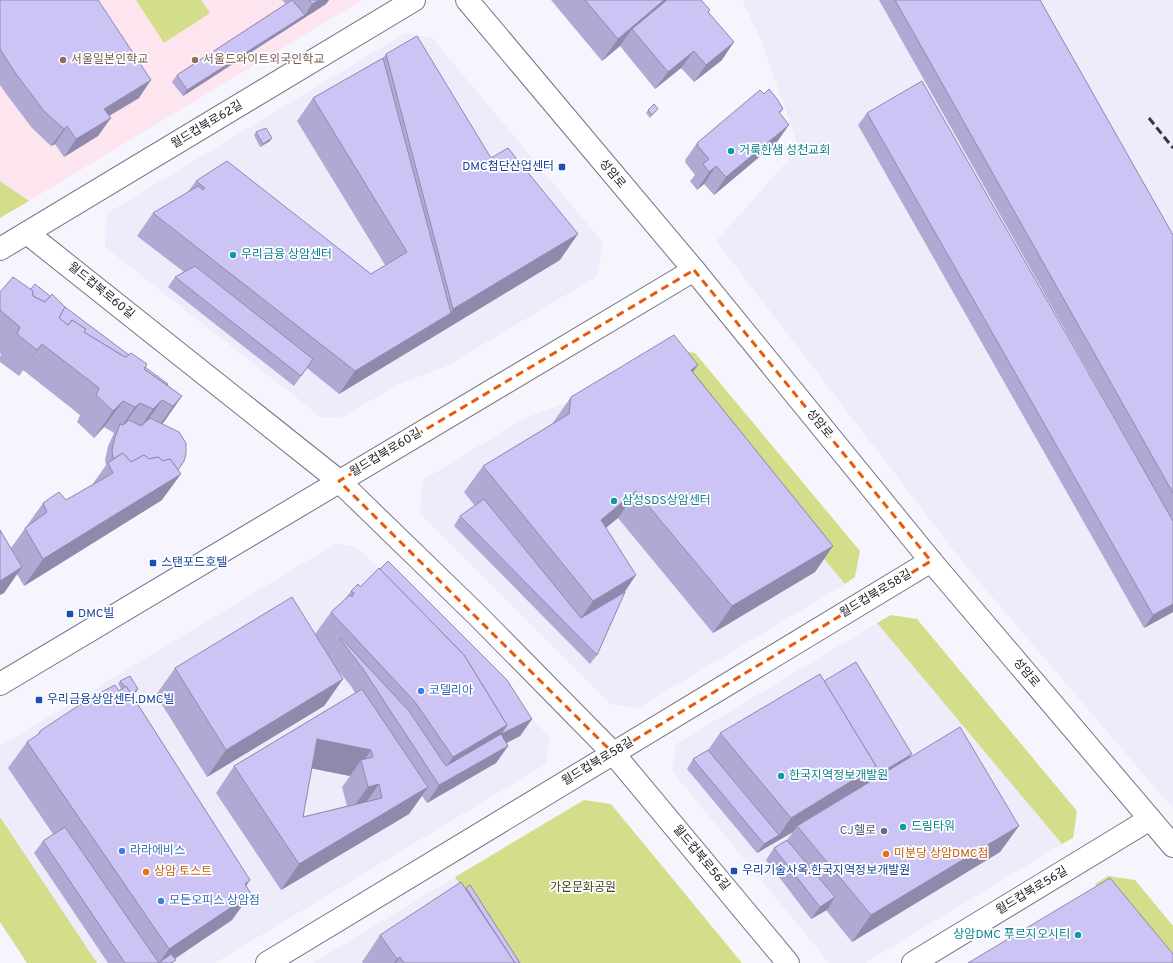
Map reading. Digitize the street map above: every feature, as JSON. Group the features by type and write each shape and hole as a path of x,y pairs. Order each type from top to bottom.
{"street":[{"name":"월드컵북로62길","path":"0,249 414,0"},
{"name":"성암로","path":"467,0 694,270 931,561 1173,846"},
{"name":"월드컵북로60길","path":"27,233 339,481 694,270"},
{"path":"0,684 339,481"},
{"name":"월드컵북로56길","path":"339,481 477,615 613,753 788,963"},
{"name":"월드컵북로58길","path":"266,963 931,561"},
{"name":"월드컵북로56길","path":"914,963 1150,819"}],"highlighted area":[{"path":"694,270 931,561 613,753 339,481"}],"shaded area":[{"path":"0,0 362,0 29,201 0,181"},
{"path":"742,0 1173,0 1173,809 965,565 716,241 799,148 761,40"},
{"path":"405,33 432,38 603,243 597,276 447,366 399,384 341,418 321,417 105,247 106,214"},
{"path":"652,353 845,584 638,708 611,704 419,513 423,480 527,417 575,400"},
{"path":"335,544 355,546 550,737 546,764 215,963 97,963 0,817 0,746"},
{"path":"877,623 1062,844 865,963 829,963 672,771 676,744"},
{"path":"455,877 512,963 313,963"}],"green space":[{"path":"136,0 201,0 210,13 164,43"},
{"path":"0,181 29,201 0,218"},
{"path":"662,347 695,353 860,551 855,577 845,584 652,353"},
{"path":"891,615 917,619 1077,811 1073,838 1062,844 877,623"},
{"name":"가온문화공원","path":"584,800 611,804 742,963 512,963 455,877"},
{"path":"0,817 97,963 27,963 0,922"},
{"path":"1108,876 1135,880 1173,926 1173,963 1161,963 1095,884"}],"building":[{"path":"0,0 98,0 151,80 104,109 111,118 76,139 67,126 64,129 44,111 16,74 0,49"},
{"path":"292,0 305,15 187,90 177,75"},
{"path":"309,0 319,0 312,4"},
{"path":"585,0 664,0 618,39"},
{"path":"667,0 701,0 710,10 708,12 734,42 706,65 694,51 668,72 632,29"},
{"path":"895,0 1040,0 1173,235 1173,493"},
{"path":"417,36 491,158 508,148 578,234 453,309 386,54"},
{"name":"우리금융 상암센터","path":"383,58 451,313 355,371 153,213 198,186 203,190 205,188 196,181 227,161 371,274 407,252 313,98"},
{"path":"922,81 1173,521 1173,604 1153,615 867,113"},
{"name":"거룩한샘 성천교회","path":"769,89 783,109 779,112 789,125 726,177 716,166 709,172 703,164 709,159 697,143 760,90 764,94"},
{"path":"654,104 658,109 652,115 648,110"},
{"path":"266,128 272,138 263,144 256,132"},
{"path":"195,266 313,359 301,376 175,277"},
{"path":"13,277 33,291 33,296 45,302 52,294 65,307 59,318 68,325 72,320 86,329 84,332 125,357 131,353 147,364 144,369 182,396 173,406 162,400 153,409 140,403 135,407 123,401 113,411 96,395 99,388 42,344 37,350 17,334 20,327 0,310 0,292"},
{"path":"35,284 50,296 45,302 33,296 33,291 31,289"},
{"path":"65,307 129,355 125,357 84,332 86,329 72,320 68,325 59,318"},
{"name":"삼성SDS상암센터","path":"674,335 698,365 691,370 833,546 732,606 636,491 601,520 636,575 593,601 483,466 569,414 571,397"},
{"path":"145,367 168,384 167,385 144,369"},
{"path":"150,418 179,432 186,443 186,454 184,461 178,470 170,459 163,461 158,457 149,459 144,455 131,462 123,453 113,459 112,450 120,424 123,425 129,420 141,426"},
{"path":"123,453 131,462 144,455 149,459 158,457 163,461 170,459 181,474 43,559 25,528 47,512 43,503 59,492 66,500 113,473 108,463"},
{"path":"484,499 581,618 625,592 597,655 460,516"},
{"path":"0,530 22,567 0,581"},
{"path":"388,561 507,680 532,719 501,734 507,725 464,655 380,569"},
{"path":"379,568 464,655 507,725 453,757 415,702 331,612 350,595 352,597 354,593 351,591 358,584 360,587"},
{"path":"292,597 343,679 226,750 175,668"},
{"path":"341,638 409,711 446,766 501,734 508,746 439,785 363,669 340,639"},
{"path":"856,662 912,754 864,783 876,766 824,681"},
{"name":"한국지역정보개발원","path":"820,674 876,766 791,818 720,733"},
{"path":"130,676 138,689 131,694 126,686 125,687 120,681"},
{"path":"115,685 119,691 126,686 250,880 245,884 251,894 169,949 27,742 40,733 40,731 90,698"},
{"path":"362,689 428,787 299,864 234,766","holes":["317,739 371,750 373,757 361,760 368,787 379,784 382,798 303,817"]},
{"name":"드림타워","path":"960,727 1019,826 871,915 797,826"},
{"path":"708,750 779,835 764,844 693,759"},
{"path":"65,827 159,963 125,963 43,841"},
{"path":"787,840 835,897 820,907 774,848"},
{"path":"1110,878 1173,954 1173,963 968,963"},
{"path":"461,882 515,963 404,963 400,957 397,959 380,935"},
{"path":"470,885 520,963 515,963 466,888"},
{"path":"171,954 176,960 171,963 159,963"}],"railway":[{"path":"1149,118 1173,148"}],"place":[{"name":"서울일본인학교","path":"63,60"},
{"name":"서울드와이트외국인학교","path":"195,60"},
{"name":"거룩한샘 성천교회","path":"731,151"},
{"name":"DMC첨단산업센터","path":"562,167"},
{"name":"우리금융 상암센터","path":"233,255"},
{"name":"삼성SDS상암센터","path":"614,501"},
{"name":"스탠포드호텔","path":"153,563"},
{"name":"DMC빌","path":"70,614"},
{"name":"코델리아","path":"421,691"},
{"name":"우리금융상암센터.DMC빌","path":"39,700"},
{"name":"한국지역정보개발원","path":"781,776"},
{"name":"드림타워","path":"903,827"},
{"name":"CJ헬로","path":"884,831"},
{"name":"라라에비스","path":"122,851"},
{"name":"미분당 상암DMC점","path":"886,854"},
{"name":"우리기술사옥.한국지역정보개발원","path":"734,871"},
{"name":"상암 토스트","path":"146,872"},
{"name":"모든오피스 상암점","path":"161,901"},
{"name":"상암DMC 푸르지오시티","path":"1078,935"}]}
